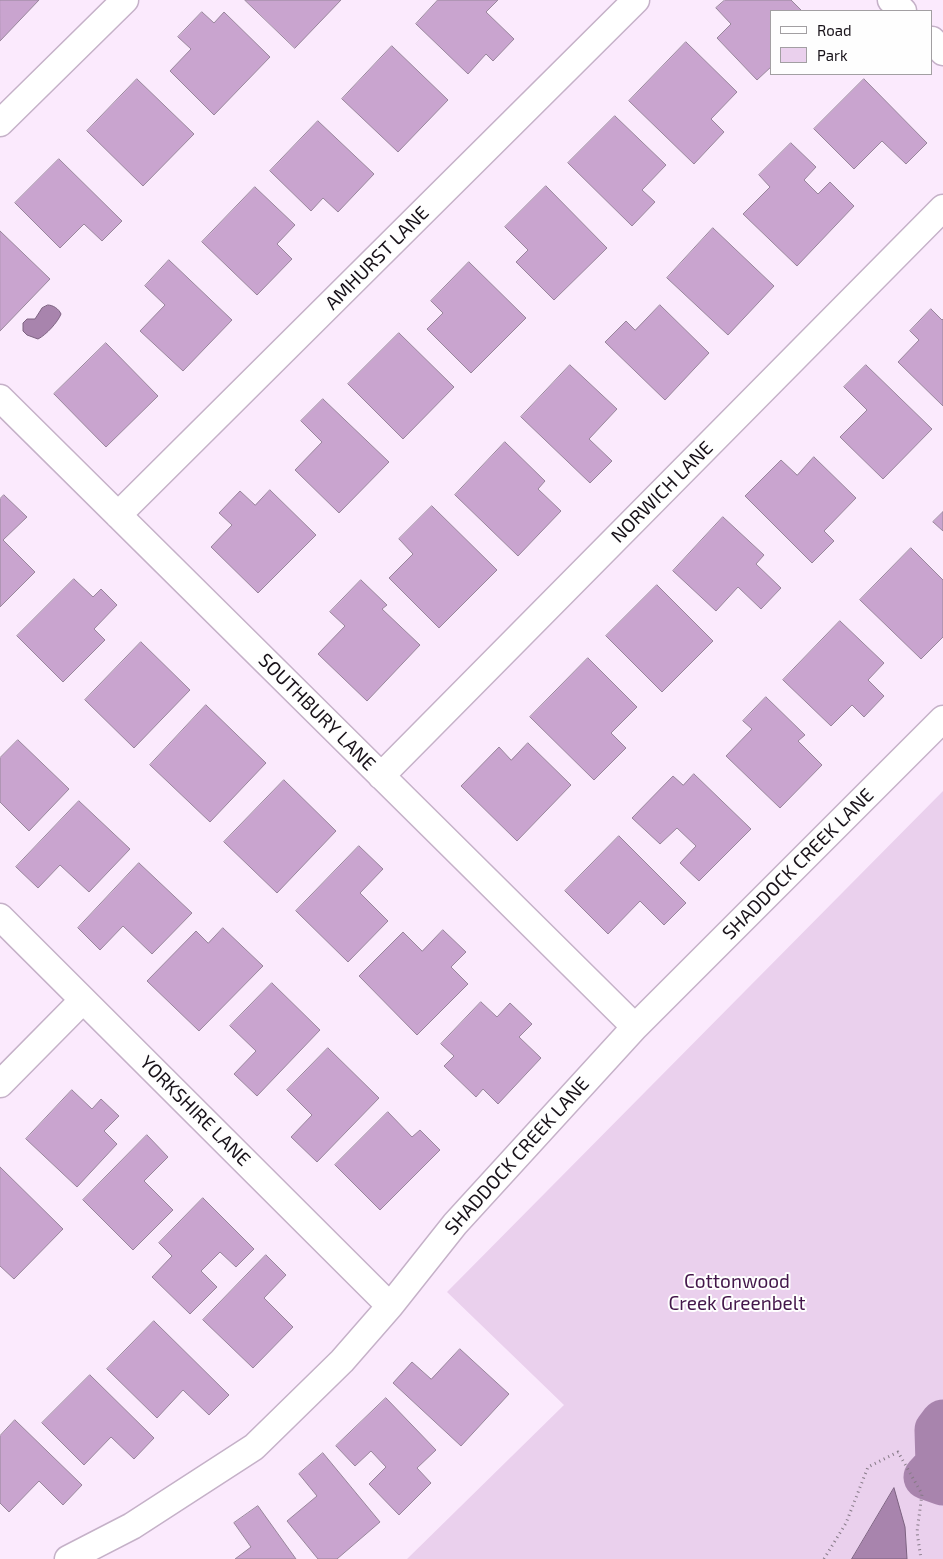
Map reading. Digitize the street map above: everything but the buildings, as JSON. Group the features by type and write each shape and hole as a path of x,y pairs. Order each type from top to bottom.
{"street":[{"path":"0,123 125,0"},
{"name":"AMHURST LANE","path":"118,515 636,0"},
{"path":"891,0 902,10"},
{"path":"933,41 943,52"},
{"name":"NORWICH LANE","path":"381,776 943,208"},
{"name":"SOUTHBURY LANE","path":"0,398 635,1027"},
{"name":"SHADDOCK CREEK LANE","path":"68,1559 132,1526 254,1447 342,1361 390,1306 455,1224 635,1027 943,719"},
{"name":"YORKSHIRE LANE","path":"0,917 390,1306"},
{"path":"0,1084 83,1000"}],"path":[{"path":"824,1559 846,1523 868,1467 898,1452 922,1494 916,1532 921,1559"}],"green space":[{"name":"Cottonwood Creek Greenbelt","path":"943,791 943,1559 407,1559 564,1405 447,1292"}],"shaded area":[{"path":"48,305 60,312 61,314 57,321 38,339 27,335 23,331 23,323 27,319 35,319 42,308"},
{"path":"894,1488 905,1527 907,1559 852,1559"}],"waterway":[{"path":"943,1422 937,1430 938,1464 926,1477 943,1483"}]}
